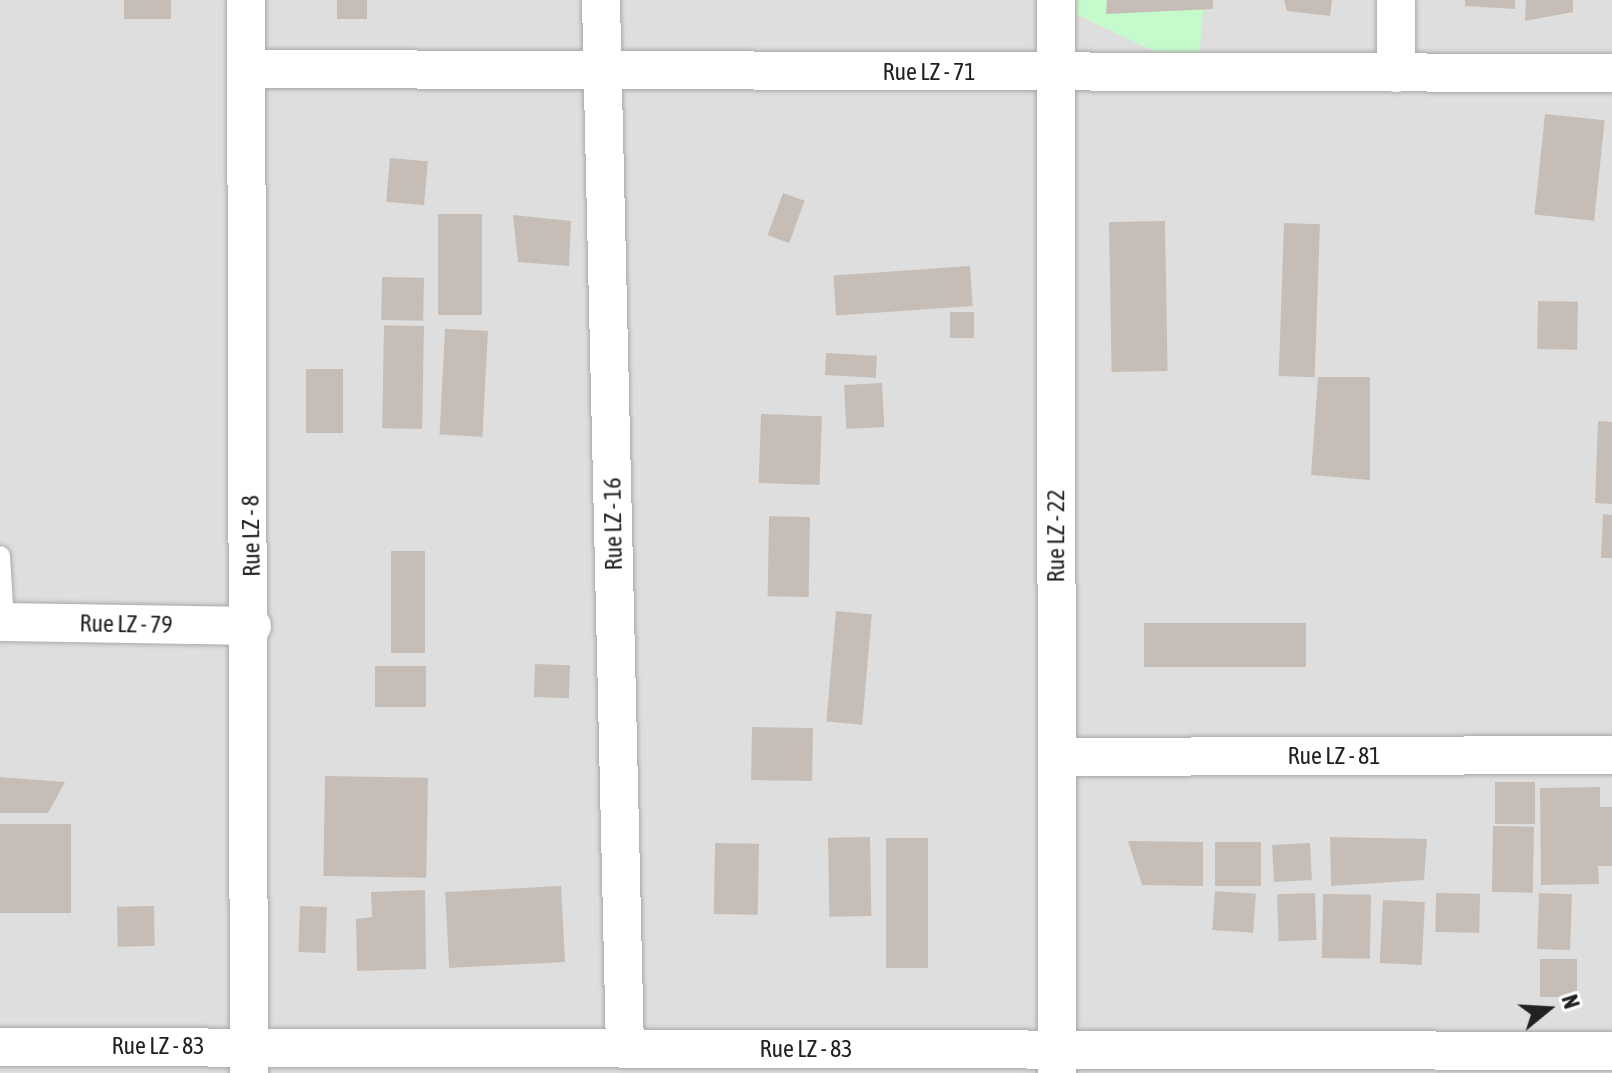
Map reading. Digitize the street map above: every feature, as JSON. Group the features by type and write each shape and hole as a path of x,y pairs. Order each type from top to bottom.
{"street":[{"name":"Rue LZ - 8","path":"246,0 252,626 249,1060"},
{"name":"Rue LZ - 16","path":"601,0 625,1048"},
{"name":"Rue LZ - 22","path":"1056,0 1057,1062"},
{"path":"1396,0 1396,73"},
{"name":"Rue LZ - 71","path":"246,69 1612,73"},
{"name":"Rue LZ - 79","path":"2,622 252,626"},
{"name":"Rue LZ - 81","path":"1057,757 1612,755"},
{"name":"Rue LZ - 83","path":"0,1047 249,1060 625,1048 1057,1062 1384,1061 1612,1051"}],"lane":[{"path":"0,556 2,622"}],"shaded area":[{"path":"0,0 1612,0 1612,1073 0,1073"}],"green space":[{"path":"1056,0 1204,0 1198,72 1056,5"}],"building":[{"path":"124,0 171,0 171,19 124,19"},
{"path":"337,0 367,0 367,19 337,19"},
{"path":"1107,0 1213,0 1213,9 1106,14"},
{"path":"1284,0 1332,0 1330,16 1287,11"},
{"path":"1465,0 1515,0 1515,9 1465,6"},
{"path":"1526,0 1573,0 1573,12 1525,21"},
{"path":"1545,114 1605,120 1594,221 1534,214"},
{"path":"390,158 428,161 424,205 386,202"},
{"path":"783,193 805,201 789,243 768,235"},
{"path":"438,214 482,214 482,315 438,315"},
{"path":"513,215 571,221 569,266 518,262"},
{"path":"1165,221 1168,371 1112,372 1109,222"},
{"path":"1284,223 1320,224 1315,377 1279,376"},
{"path":"970,266 973,306 836,315 833,276"},
{"path":"382,277 424,278 423,321 381,320"},
{"path":"1538,301 1578,302 1577,350 1537,349"},
{"path":"950,312 974,312 974,338 950,338"},
{"path":"384,325 424,326 422,429 382,428"},
{"path":"445,329 488,331 482,437 440,435"},
{"path":"826,353 877,356 876,378 825,375"},
{"path":"306,369 343,369 343,433 306,433"},
{"path":"1318,377 1370,377 1370,480 1311,475"},
{"path":"882,383 884,427 846,429 844,385"},
{"path":"761,414 822,416 820,485 759,483"},
{"path":"1598,421 1612,422 1612,504 1595,503"},
{"path":"1603,514 1612,515 1612,558 1601,558"},
{"path":"769,516 810,517 809,597 768,596"},
{"path":"391,551 425,551 425,653 391,653"},
{"path":"836,611 872,614 862,725 826,722"},
{"path":"1144,623 1306,623 1306,667 1144,667"},
{"path":"535,664 570,665 569,698 534,697"},
{"path":"375,666 426,666 426,707 375,707"},
{"path":"752,727 813,728 812,781 751,780"},
{"path":"325,776 428,778 426,878 323,876"},
{"path":"0,777 65,782 48,813 0,813"},
{"path":"1495,782 1535,782 1535,824 1495,824"},
{"path":"1600,787 1600,807 1612,807 1612,866 1598,866 1599,884 1541,885 1540,788"},
{"path":"0,824 71,824 71,913 0,913"},
{"path":"1493,826 1534,827 1533,893 1492,892"},
{"path":"870,837 871,916 829,917 828,838"},
{"path":"1330,837 1427,839 1424,880 1331,886"},
{"path":"886,838 928,838 928,968 886,968"},
{"path":"1128,841 1203,842 1203,886 1142,885"},
{"path":"1215,842 1261,842 1261,886 1215,886"},
{"path":"715,843 759,844 758,915 714,914"},
{"path":"1310,843 1312,880 1274,882 1272,845"},
{"path":"561,886 565,962 449,968 445,892"},
{"path":"425,890 426,969 357,971 356,919 372,917 371,892"},
{"path":"1215,891 1256,894 1253,933 1212,930"},
{"path":"1315,893 1317,940 1279,941 1277,894"},
{"path":"1436,893 1480,894 1479,933 1435,932"},
{"path":"1539,893 1572,894 1570,950 1537,949"},
{"path":"1323,894 1371,895 1370,959 1322,958"},
{"path":"1383,900 1425,902 1422,965 1380,963"},
{"path":"154,906 155,946 118,947 117,907"},
{"path":"300,906 327,907 325,953 298,952"},
{"path":"1540,959 1577,959 1577,997 1540,997"}]}
